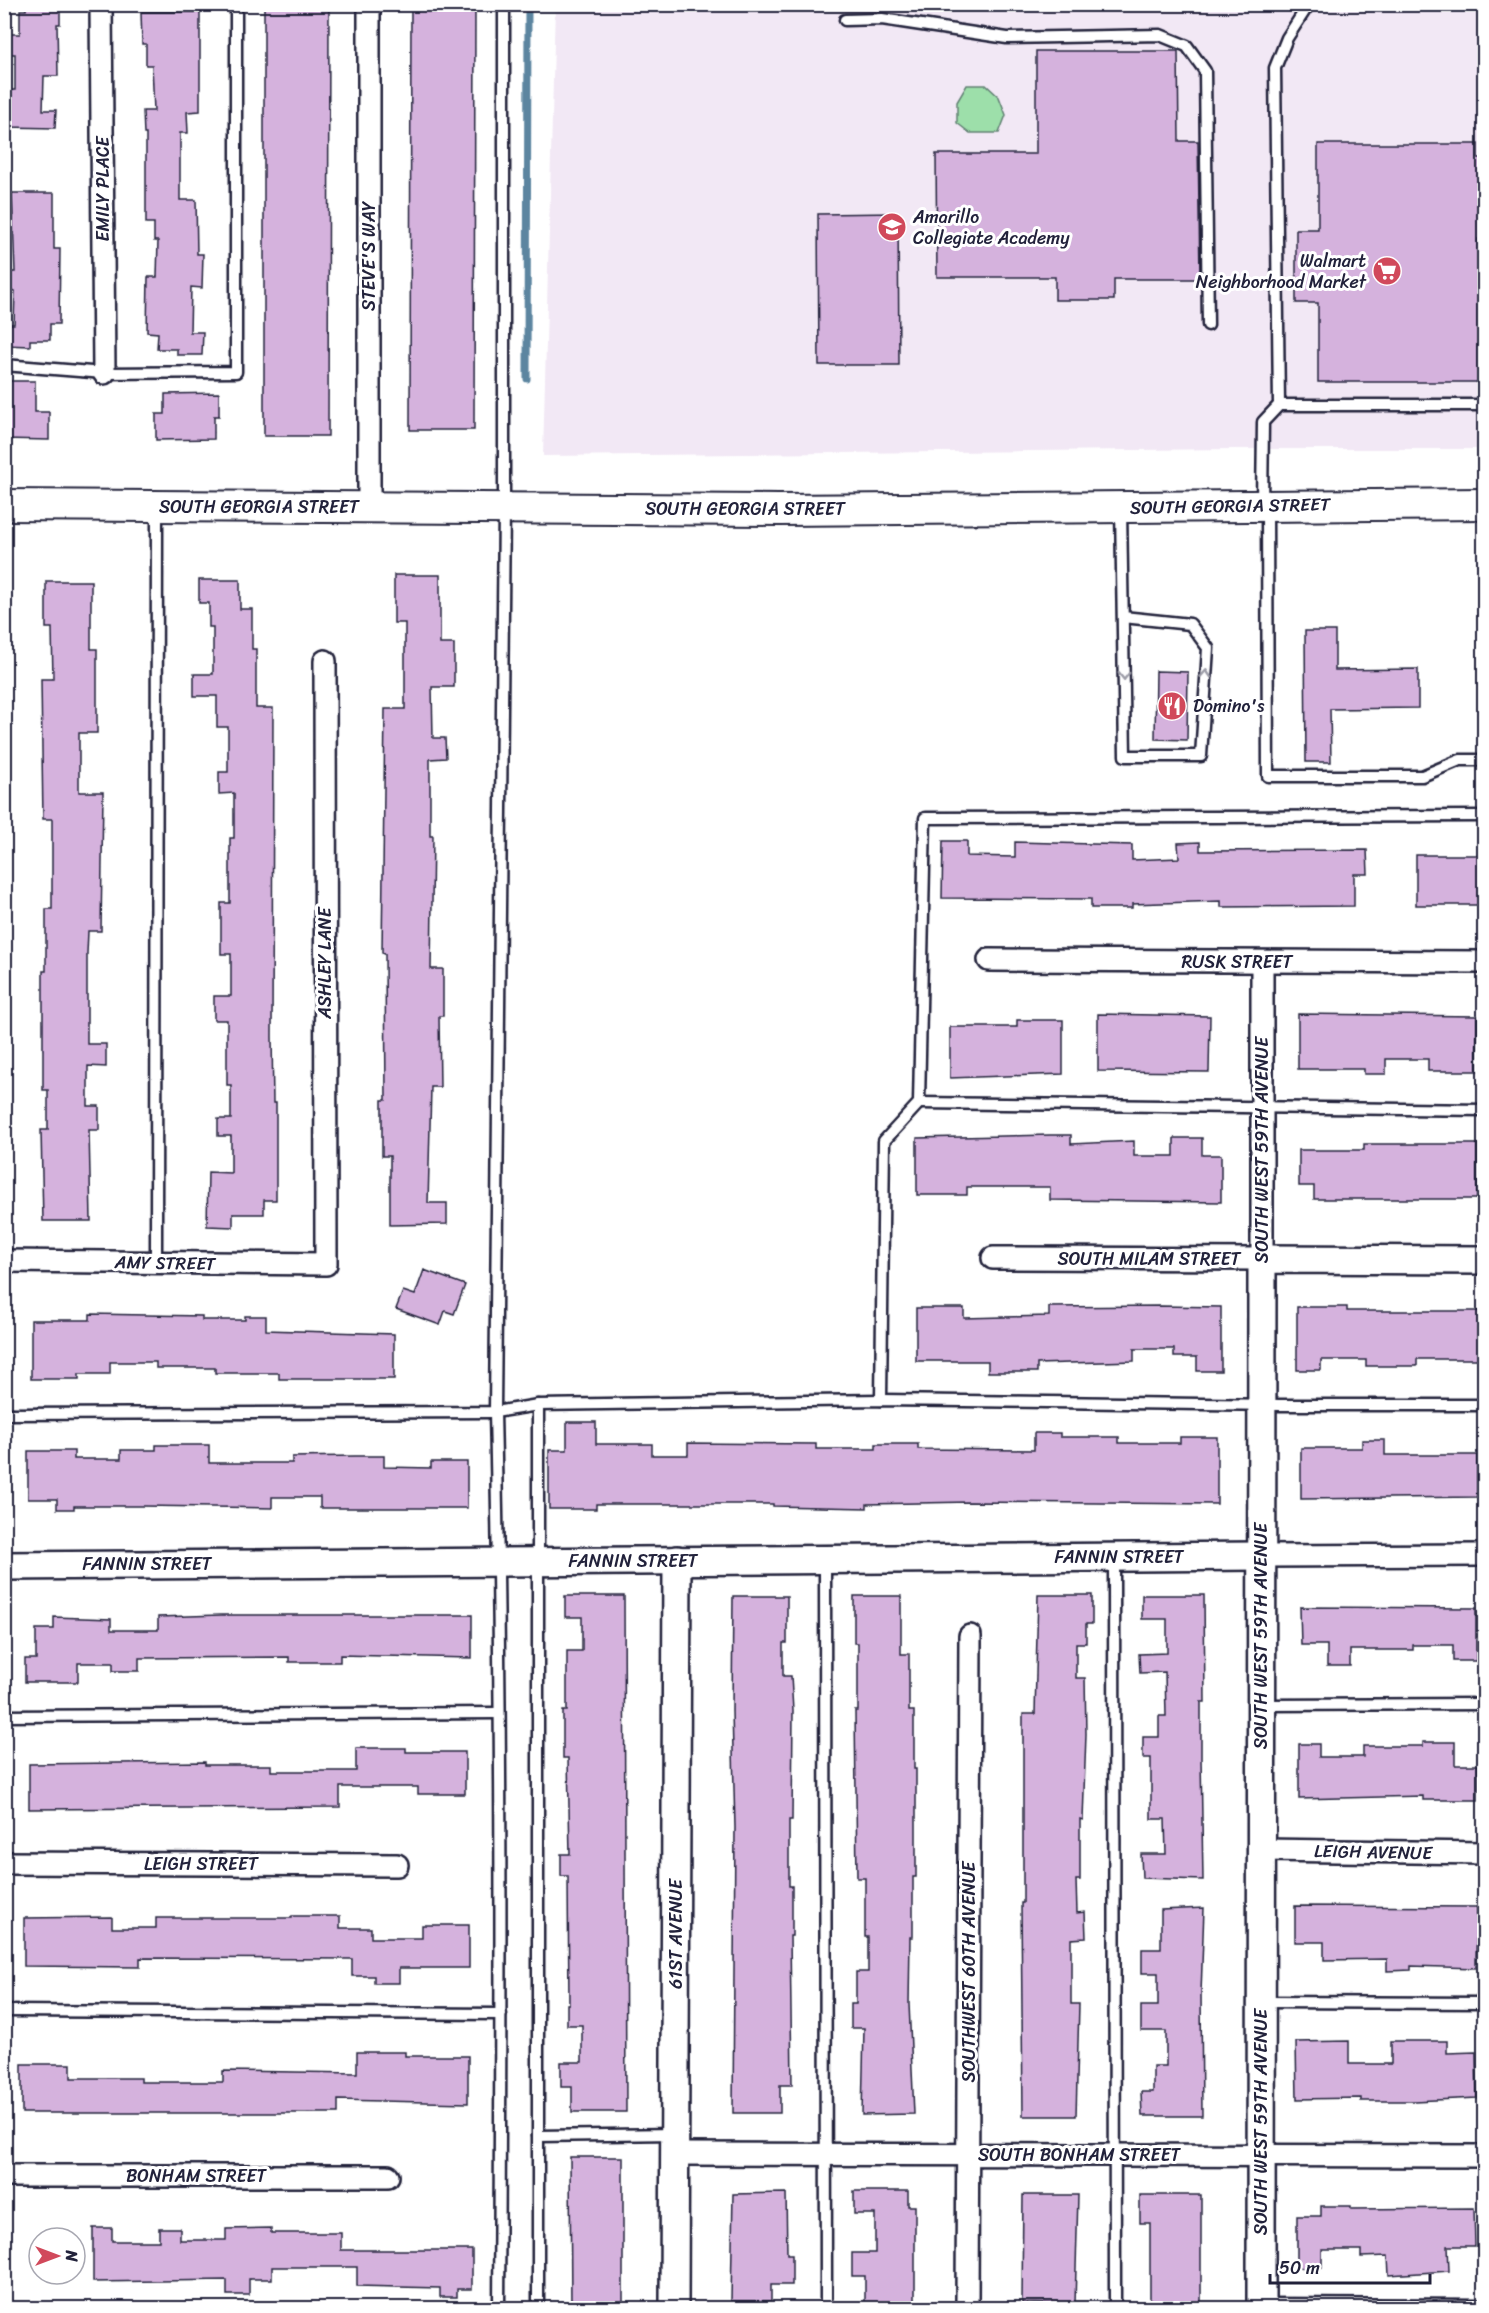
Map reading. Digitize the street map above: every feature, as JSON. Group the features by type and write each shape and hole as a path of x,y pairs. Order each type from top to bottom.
{"main road":[{"name":"SOUTH GEORGIA STREET","path":"4,505 504,509 1121,508 1485,504"}],"street":[{"name":"EMILY PLACE","path":"101,4 104,373"},
{"name":"STEVE'S WAY","path":"369,4 369,508"},
{"name":"ASHLEY LANE","path":"325,661 326,1264"},
{"name":"RUSK STREET","path":"989,960 1262,963 1485,962"},
{"name":"SOUTH WEST 59TH AVENUE","path":"1261,2306 1262,963"},
{"name":"SOUTH MILAM STREET","path":"993,1258 1485,1260"},
{"name":"AMY STREET","path":"4,1261 326,1264"},
{"path":"1261,1556 1485,1555"},
{"name":"FANNIN STREET","path":"4,1566 1261,1556"},
{"name":"61ST AVENUE","path":"674,2308 677,1560"},
{"name":"SOUTHWEST 60TH AVENUE","path":"967,2308 970,1636"},
{"name":"LEIGH AVENUE","path":"1261,1850 1485,1853"},
{"name":"LEIGH STREET","path":"4,1863 398,1865"},
{"name":"SOUTH BONHAM STREET","path":"675,2144 828,2155 1485,2156"},
{"name":"BONHAM STREET","path":"4,2176 388,2176"}],"lane":[{"path":"4,365 104,373 236,372 236,4"},
{"path":"499,2308 501,2014 495,1412 504,509 504,4"},
{"path":"1309,4 1287,38 1275,68 1279,405 1263,422 1268,776 1422,776 1460,760 1485,760"},
{"path":"845,20 882,19 1007,38 1160,35 1187,46 1206,71 1208,325"},
{"path":"1279,405 1485,405"},
{"path":"156,1262 157,506"},
{"path":"1121,508 1125,756 1200,756 1208,648 1190,624 1123,617"},
{"path":"881,1401 885,1141 919,1103 925,818 1485,816"},
{"path":"919,1103 1485,1110"},
{"path":"4,1414 495,1412 538,1405 881,1401 1485,1405"},
{"path":"538,1405 538,2308"},
{"path":"1114,1557 1115,2308"},
{"path":"825,1559 828,2155 826,2308"},
{"path":"1261,1705 1485,1704"},
{"path":"4,1716 498,1713"},
{"path":"1261,2002 1485,2003"},
{"path":"4,2011 501,2014"},
{"path":"538,2136 675,2144"},
{"path":"1261,2306 1485,2305"}],"shaded area":[{"name":"Amarillo Collegiate Academy","path":"555,5 1484,5 1484,449 1236,449 543,456"}],"green space":[{"path":"967,85 986,85 999,97 1006,115 999,133 970,133 957,123 957,102"}],"building":[{"path":"26,4 60,6 60,24 57,24 58,76 44,76 43,110 56,110 55,128 7,127 8,90 15,90 15,54 4,54 4,34 20,34 20,10 26,10"},
{"path":"264,4 329,4 328,436 264,436"},
{"path":"411,4 475,4 474,430 410,430"},
{"path":"141,12 200,12 200,111 187,112 188,133 180,133 180,200 196,200 197,254 203,254 202,288 191,287 190,332 203,332 202,355 177,355 177,349 157,349 158,333 147,332 148,277 157,277 158,241 154,241 154,223 146,223 146,134 144,134 143,111 154,111 152,65 146,65 146,44 142,44"},
{"name":"Amarillo Collegiate Academy","path":"1036,51 1178,51 1179,141 1198,141 1200,279 1114,279 1114,300 1055,300 1055,277 937,277 936,154 1036,154"},
{"name":"Walmart Neighborhood Market","path":"1318,144 1478,144 1478,158 1485,158 1485,239 1478,239 1478,382 1318,382 1318,303 1296,303 1296,229 1318,229"},
{"path":"12,193 54,193 54,249 60,249 59,324 50,324 50,340 30,340 30,346 4,345 4,324 14,324 15,291 4,290 4,272 15,272"},
{"name":"Amarillo Collegiate Academy","path":"898,213 899,365 819,365 818,214"},
{"path":"4,381 35,381 35,412 49,412 49,440 4,439"},
{"path":"219,393 219,416 214,416 214,439 156,440 156,414 165,414 165,394"},
{"path":"394,575 440,575 440,644 454,644 454,687 432,687 433,738 445,738 446,758 430,759 430,836 433,836 431,969 443,969 443,1016 439,1016 440,1087 431,1087 428,1203 447,1203 447,1224 390,1225 390,1156 382,1156 382,1100 386,1100 385,954 382,953 385,709 405,709 405,623 394,623"},
{"path":"199,580 240,580 240,609 252,609 252,649 256,649 256,708 273,708 272,1037 273,1103 276,1103 276,1200 264,1200 264,1214 233,1214 233,1227 207,1226 208,1172 231,1173 231,1136 218,1136 218,1119 231,1119 231,1085 227,1085 227,1020 214,1020 214,996 231,996 231,954 221,954 221,903 230,903 230,838 234,838 234,793 219,794 219,772 228,772 228,727 217,727 217,696 194,696 194,674 213,674 213,627 209,627 209,603 199,603"},
{"path":"46,581 91,581 91,649 97,649 97,733 79,733 79,792 103,792 101,931 88,931 87,953 87,1044 106,1044 106,1067 88,1066 88,1106 99,1106 99,1130 89,1130 91,1221 43,1221 41,1130 48,1130 48,1090 43,1090 43,971 46,971 46,909 52,909 52,819 43,819 41,679 53,679 52,628 46,628"},
{"path":"1305,631 1335,631 1335,670 1418,669 1418,708 1330,709 1331,762 1306,762"},
{"name":"Domino's","path":"1156,671 1188,672 1187,740 1155,739"},
{"path":"943,841 967,841 967,856 1015,857 1015,842 1132,845 1132,860 1179,858 1178,843 1200,842 1200,851 1367,850 1368,874 1354,874 1354,906 1221,907 1221,901 1132,904 1132,908 1091,908 1091,899 942,898"},
{"path":"1416,855 1485,855 1485,905 1416,905"},
{"path":"1098,1014 1210,1016 1209,1072 1098,1071"},
{"path":"1298,1014 1477,1016 1477,1071 1428,1071 1428,1059 1386,1059 1386,1074 1364,1074 1364,1069 1298,1069"},
{"path":"1017,1020 1063,1020 1063,1074 950,1078 950,1027 1017,1027"},
{"path":"1071,1135 1071,1144 1134,1141 1134,1156 1174,1156 1174,1138 1202,1138 1202,1155 1221,1155 1221,1202 1050,1200 1050,1187 967,1187 967,1195 917,1195 917,1138"},
{"path":"1364,1144 1477,1144 1477,1199 1314,1199 1314,1186 1299,1186 1299,1150 1364,1150"},
{"path":"424,1270 465,1285 454,1314 445,1311 440,1325 396,1309 403,1291 415,1295"},
{"path":"1049,1307 1221,1307 1221,1371 1197,1371 1197,1357 1174,1357 1174,1349 1134,1349 1134,1361 1037,1364 1037,1372 988,1372 988,1361 916,1361 916,1308 964,1308 964,1318 1049,1316"},
{"path":"1297,1307 1347,1307 1347,1311 1481,1311 1481,1359 1417,1359 1417,1366 1366,1366 1366,1360 1321,1360 1321,1370 1297,1370"},
{"path":"90,1314 202,1316 202,1320 245,1320 245,1316 266,1316 266,1330 394,1334 394,1379 279,1379 279,1373 215,1373 215,1368 156,1368 156,1362 110,1362 110,1374 79,1374 79,1379 31,1379 31,1320 90,1320"},
{"path":"567,1422 596,1422 596,1444 652,1444 652,1455 688,1455 688,1443 816,1444 816,1449 876,1449 876,1444 918,1444 918,1449 1034,1450 1034,1433 1060,1433 1060,1437 1119,1437 1119,1443 1180,1443 1180,1437 1217,1437 1217,1504 970,1502 867,1504 867,1508 773,1506 773,1504 596,1504 596,1509 549,1509 549,1450 567,1450"},
{"path":"1362,1440 1385,1440 1385,1455 1477,1455 1477,1497 1301,1499 1301,1448 1362,1448"},
{"path":"156,1445 209,1445 209,1463 292,1463 292,1457 355,1456 384,1456 384,1467 431,1468 431,1462 467,1462 467,1508 320,1508 320,1497 272,1497 272,1508 74,1506 74,1509 57,1509 57,1499 28,1499 28,1451 74,1451 74,1459 121,1459 121,1450 156,1450"},
{"path":"1038,1595 1092,1595 1092,1624 1086,1624 1086,1643 1076,1643 1076,1678 1085,1678 1086,1734 1083,1820 1080,1819 1080,1880 1076,1880 1077,1913 1085,1912 1086,1938 1071,1939 1071,2004 1079,2004 1076,2116 1023,2116 1021,1903 1023,1903 1023,1714 1035,1714"},
{"path":"1142,1595 1204,1595 1205,1702 1201,1702 1203,1880 1142,1878 1141,1854 1166,1854 1165,1819 1151,1819 1151,1758 1143,1758 1143,1737 1159,1737 1159,1716 1166,1716 1165,1672 1140,1673 1139,1654 1167,1653 1167,1619 1142,1619"},
{"path":"565,1596 624,1596 626,2112 572,2112 572,2087 561,2087 561,2062 582,2062 582,2025 567,2025 567,2004 569,2004 568,1876 561,1876 561,1854 570,1854 568,1758 563,1758 563,1711 567,1711 567,1651 582,1651 582,1617 565,1617"},
{"path":"733,1596 787,1596 787,1643 783,1643 783,1676 791,1676 793,1711 792,1820 789,1820 789,1886 792,1886 792,1936 790,1936 792,2085 780,2085 780,2113 733,2113 735,1827 732,1711"},
{"path":"854,1596 901,1596 901,1654 909,1654 909,1711 914,1711 914,1769 916,1769 916,1877 913,1877 913,1937 910,1937 909,2004 914,2114 862,2115 864,2028 851,2028 851,2004 856,2004 856,1972 868,1972 868,1937 865,1937 865,1878 857,1878 855,1711 858,1711 858,1643 854,1643"},
{"path":"1300,1607 1476,1608 1476,1661 1453,1661 1453,1645 1413,1645 1413,1650 1350,1650 1350,1666 1327,1666 1327,1645 1301,1645"},
{"path":"472,1615 472,1658 340,1655 340,1662 289,1662 289,1657 139,1658 139,1671 113,1671 113,1663 78,1663 78,1682 25,1682 25,1659 36,1659 36,1629 54,1629 54,1617 111,1619 111,1630 158,1630 158,1617"},
{"path":"1423,1742 1455,1742 1455,1765 1478,1765 1478,1800 1423,1800 1423,1796 1299,1799 1299,1744 1319,1744 1319,1757 1363,1757 1363,1746 1423,1746"},
{"path":"356,1748 406,1748 406,1752 465,1752 465,1794 418,1794 418,1787 340,1787 340,1807 29,1809 29,1764 205,1762 205,1765 271,1765 271,1771 356,1771"},
{"path":"1295,1906 1477,1907 1476,1968 1411,1966 1411,1970 1387,1971 1387,1959 1324,1960 1324,1942 1295,1942"},
{"path":"1204,1908 1201,1993 1202,2116 1142,2116 1141,2092 1153,2092 1153,2066 1166,2066 1166,2031 1141,2031 1141,2006 1158,2006 1158,1973 1142,1973 1142,1949 1161,1949 1161,1910"},
{"path":"292,1916 340,1916 340,1928 371,1928 371,1938 422,1938 422,1925 469,1925 469,1968 399,1968 399,1983 374,1983 374,1976 352,1976 352,1959 140,1958 140,1967 24,1966 24,1918 112,1917 112,1928 156,1928 156,1918 292,1918"},
{"path":"1349,2041 1349,2064 1391,2064 1391,2041 1447,2041 1447,2053 1476,2052 1477,2098 1414,2101 1361,2101 1361,2098 1297,2099 1296,2042"},
{"path":"357,2052 405,2052 405,2056 468,2056 468,2103 338,2100 338,2113 22,2113 22,2064 71,2064 71,2078 141,2078 141,2082 223,2082 223,2071 357,2073"},
{"path":"570,2157 623,2157 623,2308 571,2308"},
{"path":"854,2191 908,2191 908,2206 915,2206 915,2304 865,2304 865,2276 852,2276 852,2253 875,2253 875,2214 854,2214"},
{"path":"786,2193 787,2254 792,2254 792,2285 771,2285 771,2301 731,2301 733,2194"},
{"path":"1023,2195 1078,2195 1075,2304 1022,2303"},
{"path":"1140,2195 1201,2195 1201,2302 1150,2302 1150,2223 1140,2223"},
{"path":"1321,2206 1351,2206 1351,2209 1474,2208 1475,2246 1448,2246 1449,2271 1389,2275 1388,2256 1361,2257 1361,2250 1322,2250 1322,2268 1297,2268 1297,2216 1321,2216"},
{"path":"93,2228 112,2228 112,2241 159,2241 159,2228 180,2228 180,2240 226,2240 226,2229 271,2228 271,2233 341,2233 341,2250 472,2250 472,2289 457,2289 457,2297 440,2297 440,2288 357,2286 357,2267 272,2267 272,2279 249,2279 249,2295 227,2295 227,2280 93,2282"}],"waterway":[{"path":"527,379 528,4"}],"place":[{"name":"Amarillo Collegiate Academy","path":"892,227"},
{"name":"Walmart Neighborhood Market","path":"1387,271"},
{"name":"Domino's","path":"1172,706"}]}
